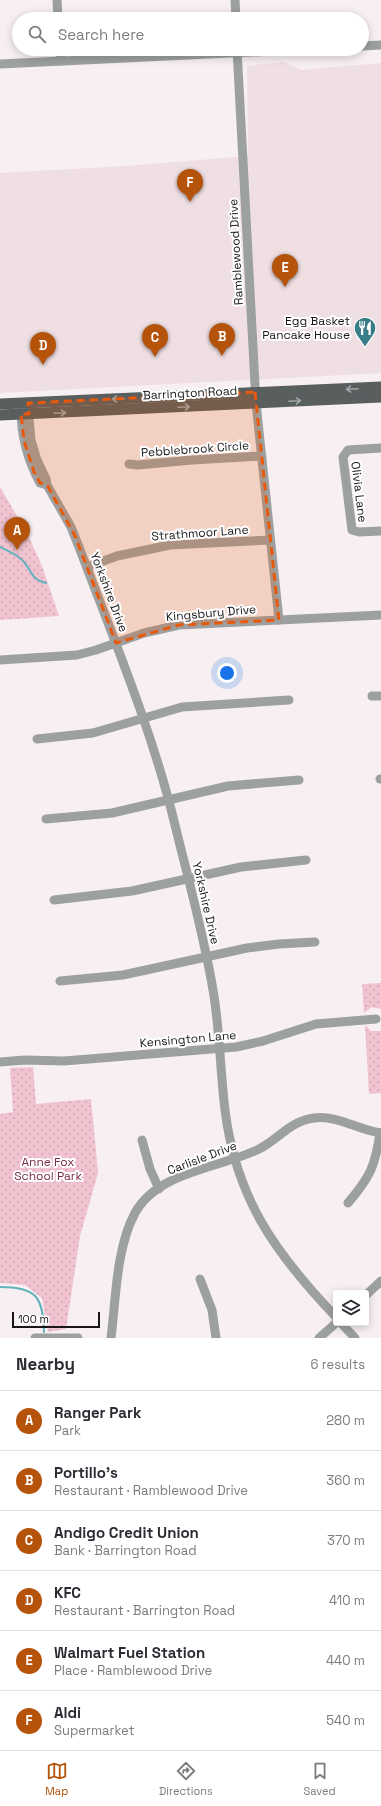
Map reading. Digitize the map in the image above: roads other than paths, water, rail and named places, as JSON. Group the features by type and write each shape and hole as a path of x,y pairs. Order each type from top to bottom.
{"main road":[{"name":"Barrington Road","path":"0,415 25,409 255,398 381,387"},
{"name":"Barrington Road","path":"255,398 381,397"},
{"name":"Barrington Road","path":"0,404 25,409"}],"street":[{"path":"57,0 58,12"},
{"path":"235,0 236,12"},
{"path":"369,46 381,45"},
{"path":"61,56 61,61"},
{"path":"0,64 149,56"},
{"name":"Ramblewood Drive","path":"237,56 255,398 279,620"},
{"name":"Yorkshire Drive","path":"25,409 22,432 27,454 40,483 47,485 71,527 144,718 169,798 207,957 215,1003 225,1109 235,1157 249,1198 274,1244 301,1279 333,1314"},
{"name":"Olivia Lane","path":"381,448 351,450 345,452 343,458 351,528 355,532 381,531"},
{"name":"Pebblebrook Circle","path":"129,464 138,465 262,456"},
{"name":"Strathmoor Lane","path":"87,567 117,556 170,545 270,540"},
{"name":"Kingsbury Drive","path":"0,660 70,656 96,650 144,633 179,625 381,615"},
{"path":"37,739 93,733 168,710 196,705 289,700"},
{"path":"46,819 112,813 169,798 228,786 299,780"},
{"path":"54,900 125,892 241,867 306,860"},
{"path":"60,981 123,975 264,946 315,942"},
{"name":"Kensington Lane","path":"0,1062 24,1060 64,1061 220,1049 254,1044 316,1024 376,1019"},
{"name":"Carlisle Drive","path":"111,1338 118,1277 128,1232 140,1207 159,1189 197,1170 258,1150 290,1126 312,1118 330,1118 366,1130 381,1133"},
{"path":"348,1203 364,1184 373,1167 381,1133"},
{"path":"142,1140 150,1169 159,1189"},
{"path":"200,1279 212,1310 216,1338"},
{"path":"369,1292 381,1281"},
{"path":"319,1338 333,1326"},
{"path":"344,1326 355,1338"},
{"path":"35,1338 78,1338"}],"waterway":[{"path":"0,547 19,557 38,580 46,583"},
{"path":"0,1287 22,1289 35,1296 42,1310 44,1332"}],"place":[{"name":"Aldi","path":"190,202"},
{"name":"Walmart Fuel Station","path":"285,287"},
{"name":"Egg Basket Pancake House","path":"365,348"},
{"name":"Portillo's","path":"222,356"},
{"name":"Andigo Credit Union","path":"155,357"},
{"name":"KFC","path":"43,365"},
{"name":"Ranger Park","path":"17,550"}],"park label":[{"name":"Anne Fox School Park","path":"48,1169"}]}
